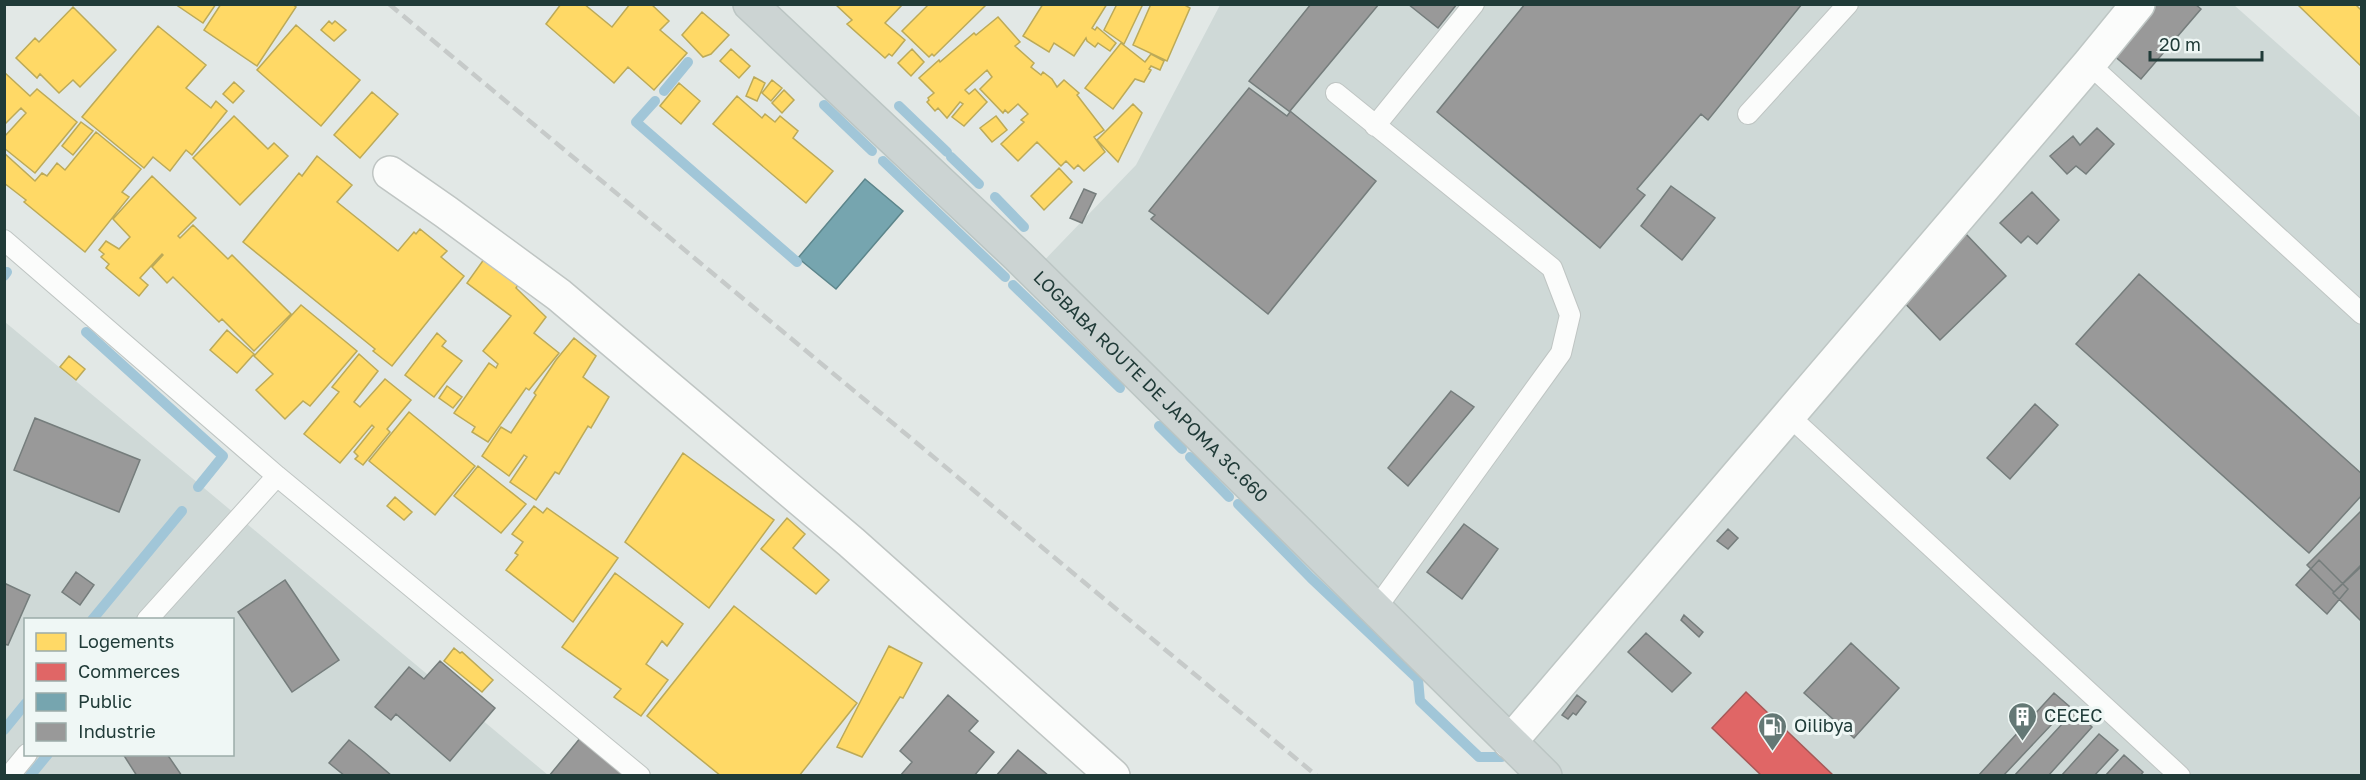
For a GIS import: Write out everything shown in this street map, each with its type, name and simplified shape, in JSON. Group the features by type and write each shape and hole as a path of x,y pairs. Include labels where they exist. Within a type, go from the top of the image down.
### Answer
{"main road":[{"name":"LOGBABA ROUTE DE JAPOMA 3C.660","path":"750,4 1018,256 1545,776"}],"street":[{"path":"1510,742 2138,4"},
{"path":"390,173 559,295 851,542 1113,776"}],"lane":[{"path":"1376,126 1474,4"},
{"path":"1748,114 1848,4"},
{"path":"2089,64 2361,314"},
{"path":"1336,93 1552,268 1570,315 1561,353 1376,610"},
{"path":"4,240 276,476 640,776"},
{"path":"1789,416 2180,776"},
{"path":"149,618 276,476"},
{"path":"9,776 25,756"}],"shaded area":[{"path":"1220,5 2234,5 2361,118 2361,775 1560,775 1035,270 1136,165"},
{"path":"5,322 548,775 5,775"}],"building: Logements":[{"path":"175,4 216,4 203,23"},
{"path":"221,4 292,4 296,7 257,66 204,30"},
{"path":"561,4 584,4 612,27 630,4 651,4 669,21 660,30 687,53 654,90 628,67 614,83 546,24"},
{"path":"835,4 903,4 885,23 905,40 892,56 889,54 885,58 847,24 852,20"},
{"path":"930,4 987,4 934,56 932,54 929,57 902,31"},
{"path":"1043,4 1107,4 1092,28 1095,30 1097,27 1116,43 1110,51 1098,43 1095,47 1086,38 1074,56 1054,43 1049,52 1023,36"},
{"path":"1117,4 1143,4 1124,44 1104,30"},
{"path":"1151,4 1183,4 1190,8 1167,61 1133,45"},
{"path":"2297,4 2355,4 2362,11 2362,67"},
{"path":"73,7 116,50 80,87 73,80 59,93 40,74 37,78 16,58 35,38 39,42"},
{"path":"702,12 729,35 711,54 703,57 682,35"},
{"path":"998,17 1020,42 1015,46 1034,63 1031,67 1041,75 1043,72 1052,79 1057,87 1064,80 1079,93 1077,95 1104,130 1094,137 1105,152 1084,171 1078,165 1074,169 1066,161 1061,166 1037,142 1018,161 1001,144 1024,122 1021,120 1028,114 1018,104 1008,113 1005,110 1003,113 980,89 992,77 987,70 965,90 969,94 975,89 987,102 964,126 952,117 963,104 960,102 947,118 938,108 935,111 927,102 934,93 919,78 939,60 940,62 974,33 976,35"},
{"path":"329,21 332,24 335,21 346,30 334,41 321,30"},
{"path":"296,25 360,80 321,126 257,70"},
{"path":"158,26 206,65 186,88 211,108 216,101 227,111 192,155 186,150 170,171 153,157 144,168 82,117"},
{"path":"1121,43 1145,62 1151,54 1164,61 1160,70 1151,66 1144,82 1135,79 1113,109 1085,88"},
{"path":"731,49 750,66 739,78 720,61"},
{"path":"912,49 924,62 911,76 898,63"},
{"path":"4,72 30,96 37,89 77,122 35,173 4,148 4,137 26,113 21,108 4,125"},
{"path":"754,77 765,83 757,101 746,96"},
{"path":"772,80 782,88 771,101 762,93"},
{"path":"234,82 244,91 233,103 223,94"},
{"path":"679,83 700,101 681,124 660,106"},
{"path":"784,90 794,100 782,113 772,103"},
{"path":"372,92 398,114 360,158 334,135"},
{"path":"737,96 762,118 765,114 775,122 780,116 798,131 793,138 833,171 806,203 713,124"},
{"path":"1133,104 1142,113 1118,162 1097,140"},
{"path":"234,116 268,149 274,143 288,156 240,205 193,158"},
{"path":"996,116 1007,130 992,142 980,128"},
{"path":"81,122 93,131 73,155 62,146"},
{"path":"96,132 141,169 122,192 129,197 85,252 4,183 4,153 35,181 42,173 47,176 57,163 65,170"},
{"path":"317,156 352,185 337,202 398,251 414,232 416,234 420,229 447,251 441,257 464,276 392,366 373,351 375,349 243,242 299,173 302,176"},
{"path":"1059,168 1072,182 1044,210 1031,196"},
{"path":"152,176 196,218 178,236 180,238 193,225 228,259 232,255 291,314 254,351 222,319 219,322 173,277 167,283 152,267 162,254 140,278 148,285 139,296 106,268 109,264 101,257 104,254 99,250 106,241 119,249 130,237 113,219"},
{"path":"487,255 521,281 516,288 546,317 534,333 559,353 529,390 526,388 488,442 472,432 475,427 454,413 489,363 496,368 498,364 483,351 511,316 467,283"},
{"path":"301,305 357,351 310,406 303,401 285,419 256,390 273,374 254,356"},
{"path":"227,330 254,354 237,373 210,350"},
{"path":"437,333 446,341 442,346 462,361 434,397 405,375"},
{"path":"574,338 596,356 583,377 609,397 591,428 588,426 559,474 555,472 536,500 510,482 527,457 524,455 509,476 482,456 501,427 511,433 536,395 534,393"},
{"path":"359,354 378,371 354,402 360,407 385,379 411,400 387,429 390,432 363,465 355,459 358,456 354,452 374,427 372,425 340,463 304,434 339,392 332,387"},
{"path":"69,356 85,369 76,380 60,367"},
{"path":"447,386 462,397 453,408 439,398"},
{"path":"409,412 475,466 435,515 369,461"},
{"path":"683,453 774,520 709,608 625,542"},
{"path":"478,466 526,504 501,533 454,496"},
{"path":"395,497 412,512 404,520 387,506"},
{"path":"534,506 543,513 547,508 618,558 573,622 506,570 518,555 515,553 523,542 512,534"},
{"path":"787,518 805,534 793,548 829,580 816,594 761,549"},
{"path":"615,573 683,624 667,646 662,641 646,664 668,680 641,716 614,697 621,689 562,647"},
{"path":"734,606 857,703 799,776 721,776 647,716"},
{"path":"889,646 922,663 903,698 900,697 862,757 837,747"},
{"path":"454,648 462,652 493,680 482,692 444,661"}],"building: Commerces":[{"name":"Oilibya","path":"1746,692 1834,776 1762,776 1712,728"}],"building: Public":[{"path":"865,179 903,211 836,289 798,258"}],"building: Industrie":[{"path":"1311,4 1379,4 1290,111 1376,181 1268,314 1151,219 1155,215 1149,211 1249,88 1287,116 1290,112 1249,81"},
{"path":"1408,4 1457,4 1438,28"},
{"path":"1525,4 1802,4 1708,120 1701,114 1637,189 1645,195 1600,248 1437,112"},
{"path":"2140,4 2195,4 2201,9 2141,79 2105,48"},
{"path":"2097,128 2114,144 2086,174 2076,166 2067,174 2050,156 2073,136 2080,145"},
{"path":"1671,186 1715,218 1682,260 1641,226"},
{"path":"1084,189 1096,194 1082,223 1070,218"},
{"path":"2032,192 2059,220 2037,244 2028,236 2021,243 2000,223"},
{"path":"1965,233 2006,276 1940,340 1898,296"},
{"path":"2139,274 2362,474 2362,495 2309,553 2076,344"},
{"path":"1451,391 1474,407 1408,486 1388,468"},
{"path":"2035,404 2058,425 2010,479 1987,458"},
{"path":"35,418 140,460 119,512 14,470"},
{"path":"2362,510 2362,564 2334,592 2307,565"},
{"path":"1464,524 1498,549 1462,599 1427,572"},
{"path":"1728,529 1738,538 1728,549 1717,541"},
{"path":"2319,560 2348,589 2327,614 2296,585"},
{"path":"2362,566 2362,622 2333,593"},
{"path":"76,572 94,585 80,605 62,592"},
{"path":"285,580 339,660 292,692 238,612"},
{"path":"4,583 30,595 8,645 4,644"},
{"path":"1684,615 1703,632 1699,637 1681,620"},
{"path":"1646,633 1691,673 1672,692 1628,652"},
{"path":"1851,643 1899,688 1854,738 1804,693"},
{"path":"440,661 495,708 450,761 396,714 391,720 375,707 409,667 424,679"},
{"name":"CECEC","path":"2054,693 2069,706 2003,776 1978,776"},
{"path":"948,695 978,721 969,731 994,752 974,776 900,776 912,762 900,751"},
{"path":"1577,695 1586,702 1576,715 1573,713 1568,719 1562,715"},
{"name":"CECEC","path":"2075,710 2092,727 2048,776 2014,776"},
{"name":"CECEC","path":"2099,734 2118,750 2094,776 2061,776"},
{"path":"581,737 627,776 549,776"},
{"path":"349,740 392,776 345,776 329,763"},
{"path":"1018,750 1049,776 996,776"},
{"name":"CECEC","path":"2124,755 2143,772 2140,776 2105,776"},
{"path":"124,756 168,756 182,776 137,776"}],"waterway":[{"path":"664,91 688,62"},
{"path":"655,101 636,122 797,262"},
{"path":"824,105 872,151"},
{"path":"899,106 947,152"},
{"path":"951,157 979,184"},
{"path":"883,161 1005,277"},
{"path":"995,197 1024,227"},
{"path":"4,276 7,272"},
{"path":"1013,285 1120,388"},
{"path":"86,332 223,456 198,487"},
{"path":"1159,426 1182,449"},
{"path":"1190,457 1229,497"},
{"path":"1238,504 1311,578 1418,679 1420,701 1479,757 1502,757"},
{"path":"94,618 182,511"},
{"path":"4,730 24,705"},
{"path":"30,776 46,756"}],"railway":[{"path":"389,4 1317,776"}],"place":[{"name":"CECEC","path":"2023,742"},
{"name":"Oilibya","path":"1773,752"}]}
